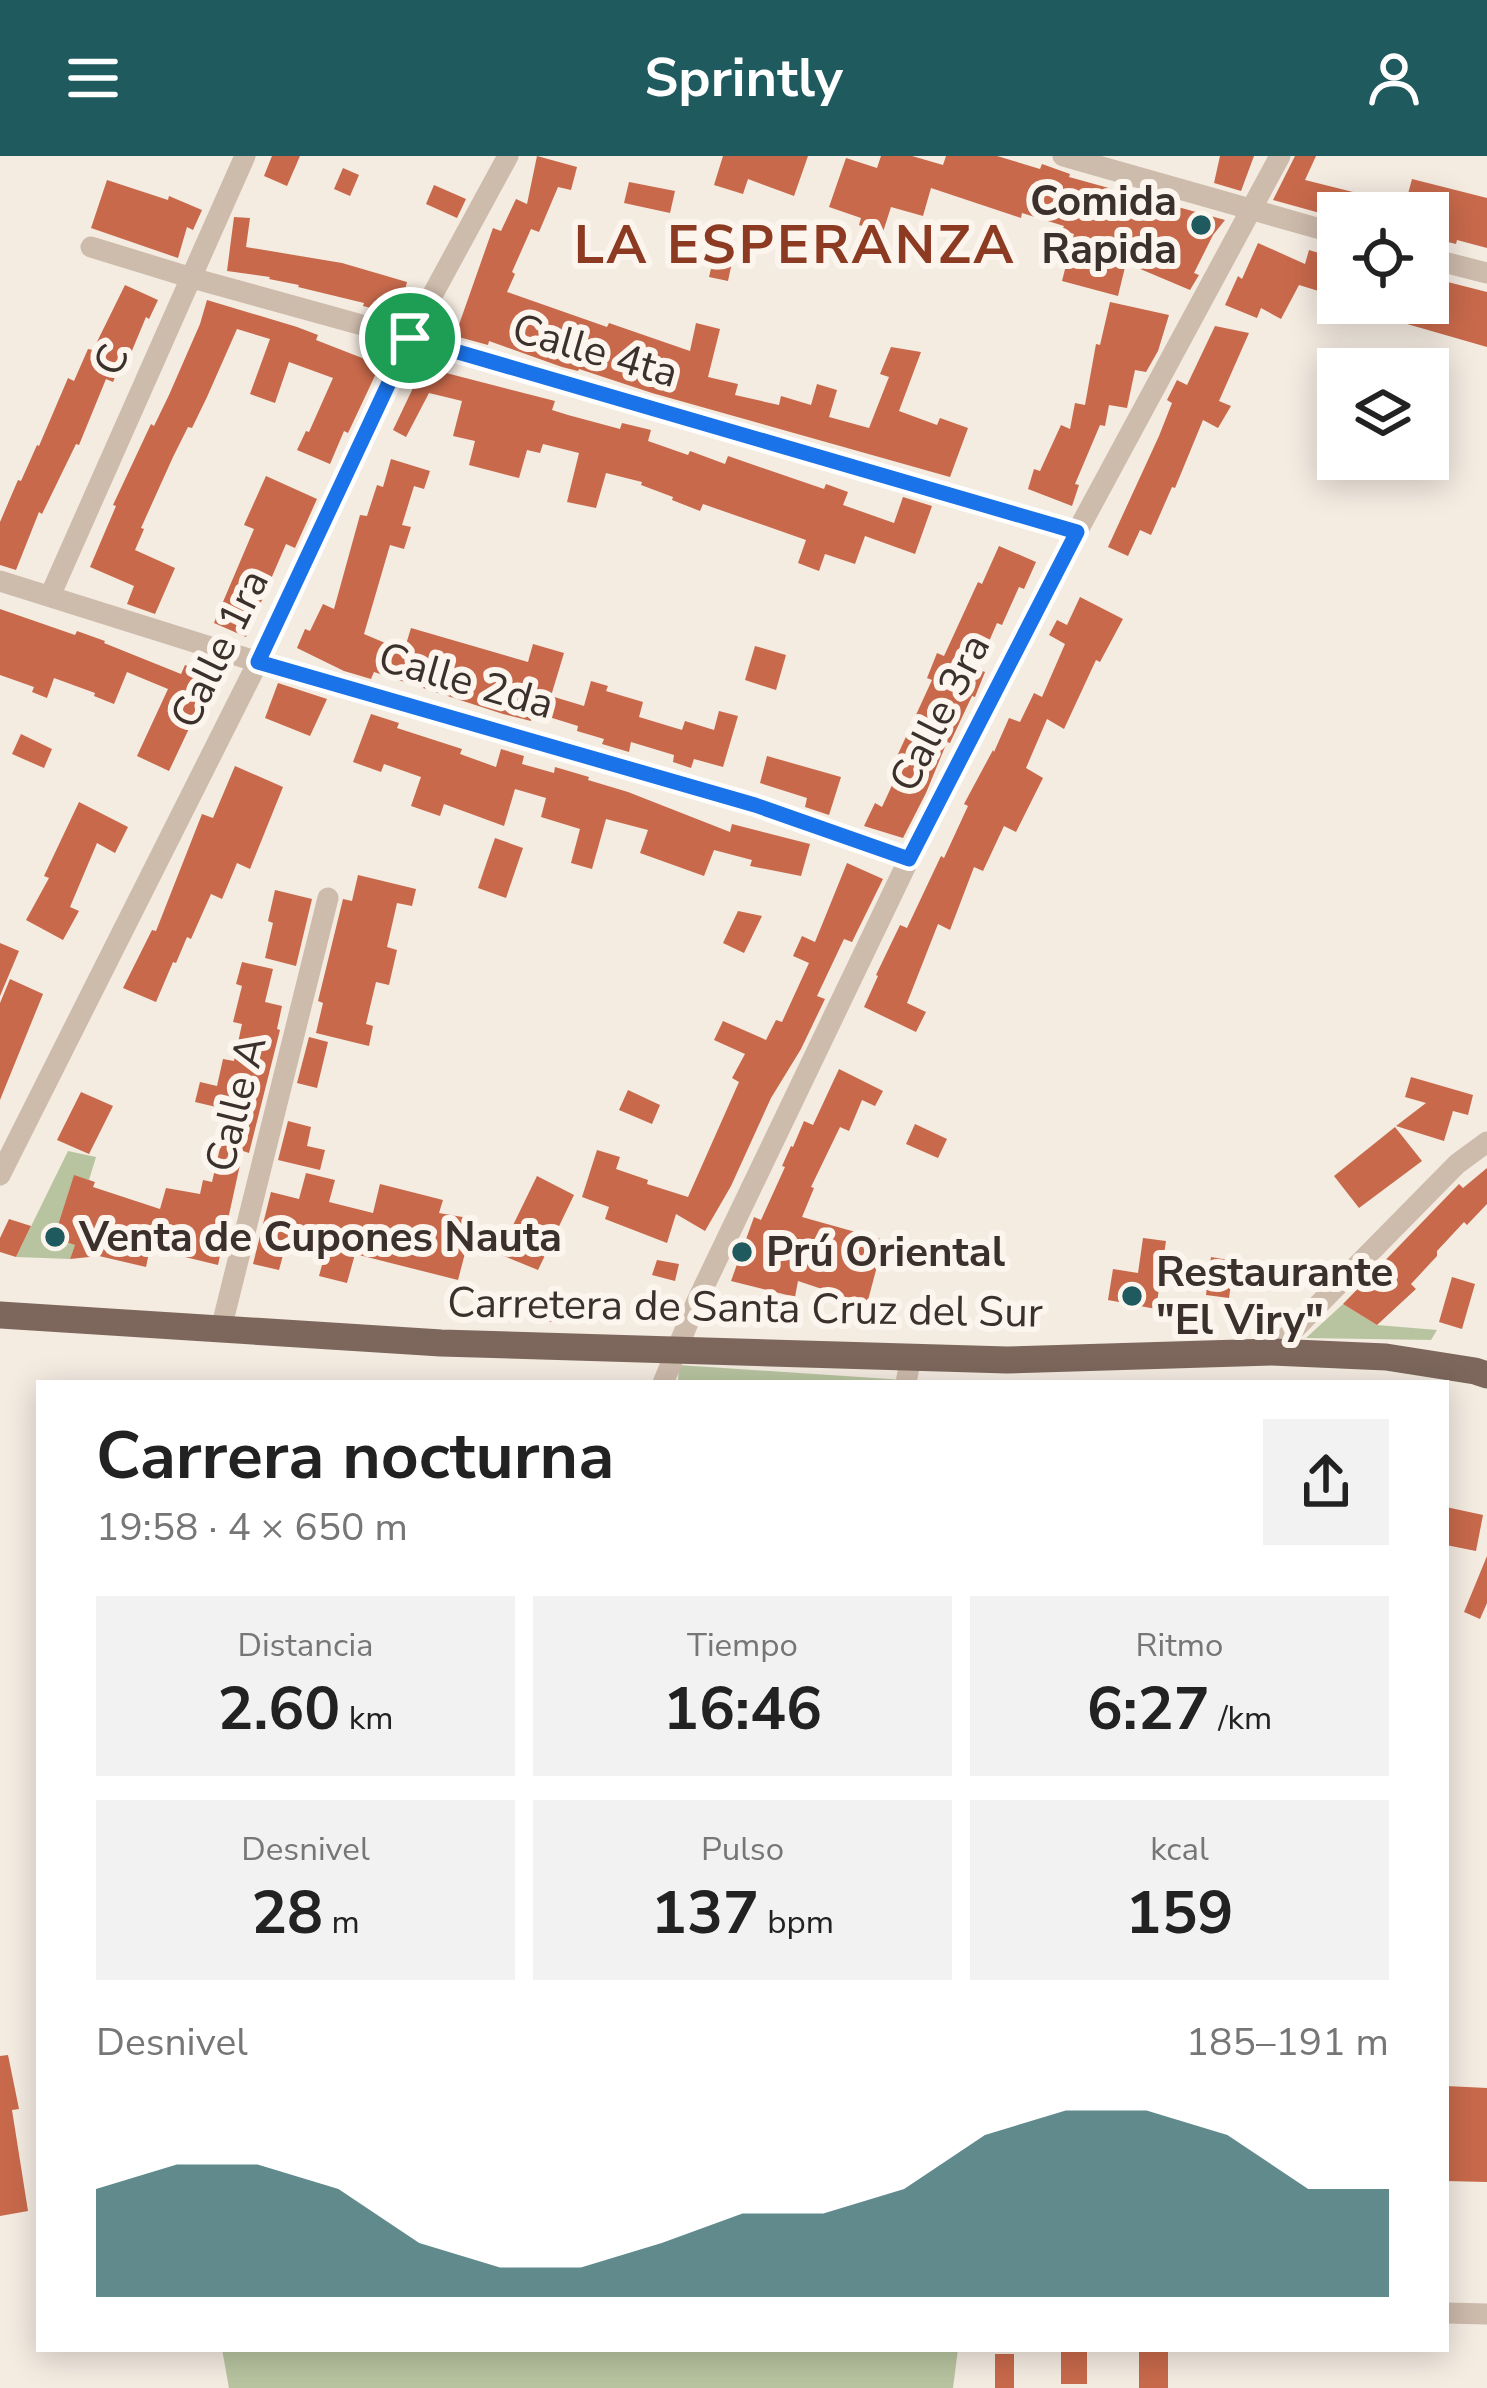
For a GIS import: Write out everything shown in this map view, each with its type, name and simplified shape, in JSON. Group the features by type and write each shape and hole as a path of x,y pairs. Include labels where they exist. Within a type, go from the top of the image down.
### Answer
{"main road":[{"name":"Carretera de Santa Cruz del Sur","path":"0,1315 441,1343 674,1351 909,1370 1005,1372 1272,1352 1385,1358 1487,1375"}],"street":[{"name":"C","path":"50,596 245,156"},
{"name":"Calle 1ra","path":"0,1175 258,662 410,338 508,156"},
{"path":"1063,156 1317,229"},
{"name":"Calle 3ra","path":"664,1380 909,859 1077,532 1280,156"},
{"name":"Calle 4ta","path":"91,247 1077,532"},
{"path":"1449,263 1487,273"},
{"name":"Calle 2da","path":"0,580 258,662 755,805 909,859"},
{"name":"Calle A","path":"220,1329 328,898"},
{"path":"1272,1352 1456,1164 1487,1142"},
{"path":"1449,2313 1487,2314"}],"green space":[{"path":"68,1151 96,1157 89,1180 74,1176 55,1237 75,1245 70,1259 16,1257"},
{"path":"1343,1304 1377,1325 1437,1330 1431,1340 1306,1338"},
{"path":"679,1365 905,1380 678,1380"},
{"path":"223,2352 958,2352 953,2388 229,2388"}],"building":[{"path":"272,156 300,156 287,186 264,176"},
{"path":"537,156 577,167 571,190 558,187 539,232 531,229 507,292 690,351 696,323 720,329 708,377 738,384 735,395 779,405 781,396 811,405 817,384 837,390 829,417 869,428 889,377 880,374 891,347 921,352 899,411 937,425 940,418 968,428 950,477 562,367 489,341 488,345 455,336 493,228 501,231 516,199 527,204"},
{"path":"723,156 808,156 794,196 748,179 743,194 714,185"},
{"path":"881,156 912,156 943,165 946,156 997,156 1040,169 1042,164 1069,177 1225,220 1194,273 1199,275 1190,290 1126,263 1118,296 1062,281 1074,234 1062,230 1064,226 1022,213 1021,218 931,188 923,216 891,207 883,232 859,225 861,218 829,207 846,158 877,168"},
{"path":"1220,156 1254,156 1241,191 1214,183"},
{"path":"1295,156 1316,156 1305,180 1353,192 1317,192 1317,212 1273,200"},
{"path":"343,168 359,175 350,196 334,189"},
{"path":"1412,179 1487,198 1487,248 1457,240 1449,242 1449,192 1408,192"},
{"path":"107,180 202,210 193,230 187,227 178,258 91,228"},
{"path":"629,182 675,191 670,213 624,203"},
{"path":"434,185 466,199 457,218 426,204"},
{"path":"234,217 250,218 246,247 342,263 407,282 399,315 270,277 227,271"},
{"path":"1258,243 1305,264 1309,250 1317,252 1317,291 1299,285 1281,319 1261,308 1257,318 1225,305 1238,276 1242,279"},
{"path":"717,244 735,248 728,281 709,277"},
{"path":"1449,282 1487,292 1487,347 1407,324 1449,324"},
{"path":"125,285 158,300 113,382 106,379 79,445 42,514 39,512 16,570 0,565 0,522 18,480 39,446 68,378 74,381 88,349 93,350"},
{"path":"207,300 297,327 318,335 316,340 380,365 330,464 297,450 333,378 289,362 275,403 250,394 270,339 237,329 141,528 135,550 175,568 155,614 127,604 134,586 90,567 113,505 169,395"},
{"path":"1110,302 1169,315 1146,372 1135,370 1127,408 1109,405 1105,426 1100,425 1075,484 1079,485 1072,506 1028,489 1034,469 1040,471 1061,425 1070,429 1075,403 1085,405 1096,344 1100,345"},
{"path":"1215,326 1249,333 1219,401 1231,406 1218,428 1203,420 1151,535 1140,530 1128,556 1108,547 1159,436 1172,403 1167,400 1177,380 1187,385"},
{"path":"423,367 555,401 552,410 568,415 620,429 622,423 651,430 648,441 688,455 690,451 725,464 728,456 824,489 826,484 848,492 843,505 894,523 903,497 932,506 915,554 865,536 855,564 825,554 819,571 798,563 806,540 703,504 700,511 642,482 606,473 596,508 567,502 579,453 543,444 540,453 527,450 519,478 469,465 475,441 453,436 462,401 429,393 406,437 393,430"},
{"path":"391,459 430,471 424,489 414,486 402,525 411,527 404,549 390,545 364,634 404,651 411,628 528,662 533,644 564,653 551,696 584,706 591,681 608,686 606,691 643,702 639,717 682,730 685,721 714,730 719,711 738,716 723,767 694,759 691,768 673,762 674,755 631,742 629,752 602,744 604,739 577,731 578,726 533,712 531,721 503,714 374,672 371,679 297,648 323,604 334,609 360,515 367,516"},
{"path":"266,476 317,499 295,548 286,544 246,637 214,623 254,529 244,525"},
{"path":"999,546 1036,562 1002,625 997,623 977,669 985,672 975,697 947,742 903,838 864,826 875,803 882,807 900,768 893,765 932,680 927,678 937,653 944,656"},
{"path":"1080,597 1123,619 1100,662 1096,660 1064,729 1047,719 1026,768 1043,778 1016,832 1004,826 983,871 974,867 950,930 938,924 907,1003 926,1012 916,1032 864,1007 876,975 900,925 907,928 941,856 944,858 968,806 964,804 1009,718 1020,722 1034,693 1042,697 1065,644 1049,635 1057,620 1067,625"},
{"path":"0,609 105,641 181,674 185,665 219,681 207,706 201,703 169,771 137,756 168,689 127,672 114,704 54,678 47,698 32,692 34,687 0,675"},
{"path":"755,646 786,655 776,690 745,680"},
{"path":"278,683 327,699 310,736 265,718"},
{"path":"371,714 496,767 501,749 524,756 522,764 589,777 730,832 732,824 810,844 801,876 750,866 752,860 714,850 704,876 640,853 648,830 606,819 592,869 571,863 580,829 541,817 546,798 515,789 504,826 444,804 440,816 411,806 421,777 384,764 381,772 353,762"},
{"path":"21,734 52,749 44,768 12,754"},
{"path":"767,756 841,777 829,815 805,807 807,798 760,783"},
{"path":"235,766 283,787 250,869 237,863 222,899 211,894 156,1002 123,988 152,930 156,931 202,814 213,818"},
{"path":"79,802 128,827 115,853 97,843 70,907 79,911 63,940 26,920 49,878 44,876"},
{"path":"495,838 523,848 506,898 478,888"},
{"path":"847,863 883,879 852,942 844,939 817,996 825,999 705,1231 676,1214 667,1243 605,1219 609,1207 582,1197 597,1150 620,1157 616,1169 688,1197 739,1082 732,1078 745,1054 714,1040 723,1021 766,1040 776,1020 782,1022 809,963 793,956 802,936 815,942"},
{"path":"358,875 416,889 412,906 397,903 387,947 397,950 389,985 376,982 366,1024 373,1026 369,1046 316,1033 323,1003 318,1001 343,899 352,901"},
{"path":"275,890 312,899 296,966 265,958"},
{"path":"738,911 762,916 744,953 723,943"},
{"path":"0,943 19,951 0,996"},
{"path":"242,962 273,969 265,1002 282,1006 280,1030 249,1153 243,1151 218,1265 185,1257 187,1248 152,1239 146,1267 99,1256 70,1259 75,1245 54,1238 74,1175 95,1182 93,1187 160,1209 166,1188 200,1194 203,1180 212,1182 229,1110 195,1102 200,1082 217,1086 223,1059 234,1061 242,1024 233,1022"},
{"path":"10,979 43,994 0,1100 0,1003"},
{"path":"309,1037 328,1042 317,1088 297,1083"},
{"path":"839,1069 883,1091 875,1106 862,1100 849,1131 840,1127 802,1217 884,1240 867,1304 798,1281 795,1297 731,1281 754,1217 761,1220 791,1146 804,1121 813,1125"},
{"path":"1411,1077 1473,1095 1468,1115 1453,1111 1444,1141 1396,1126 1426,1103 1405,1097"},
{"path":"628,1090 660,1105 652,1124 619,1110"},
{"path":"81,1092 113,1106 89,1154 57,1140"},
{"path":"288,1121 311,1127 307,1146 325,1150 320,1170 278,1160"},
{"path":"915,1124 947,1139 938,1158 906,1144"},
{"path":"1395,1127 1422,1161 1359,1208 1334,1176"},
{"path":"1487,1168 1487,1204 1437,1251 1411,1284 1416,1289 1377,1325 1343,1304 1459,1184 1463,1188"},
{"path":"306,1173 335,1180 329,1202 373,1213 380,1184 443,1200 439,1213 474,1219 458,1280 355,1254 347,1283 319,1276 325,1254 286,1244 279,1270 253,1264 271,1192 299,1199"},
{"path":"537,1176 574,1195 538,1270 499,1254"},
{"path":"9,1219 31,1226 16,1257 0,1252 0,1238"},
{"path":"1143,1238 1166,1241 1156,1309 1108,1300 1113,1269 1138,1273"},
{"path":"1211,1257 1234,1261 1229,1298 1206,1295"},
{"path":"657,1260 679,1264 675,1281 652,1275"},
{"path":"1452,1277 1475,1284 1462,1329 1439,1322"},
{"path":"536,1299 565,1301 564,1322 535,1321"},
{"path":"1449,1508 1483,1515 1476,1551 1449,1546"},
{"path":"1487,1556 1487,1603 1480,1619 1464,1612"},
{"path":"8,2055 19,2109 12,2110 28,2211 0,2216 0,2056"},
{"path":"1449,2086 1487,2088 1487,2182 1449,2181"},
{"path":"1061,2352 1087,2352 1087,2384 1061,2384"},
{"path":"1139,2352 1168,2352 1168,2388 1139,2388"},
{"path":"995,2354 1014,2354 1014,2388 995,2388"}],"place":[{"name":"Comida Rapida","path":"1201,225"},
{"name":"Venta de Cupones Nauta","path":"55,1237"},
{"name":"Prú Oriental","path":"742,1252"},
{"name":"Restaurante \"El Viry\"","path":"1132,1296"}],"district":[{"name":"LA ESPERANZA","path":"795,245"}],"route":[{"path":"410,338 1077,532 909,859 755,805 258,662 410,338"}]}
